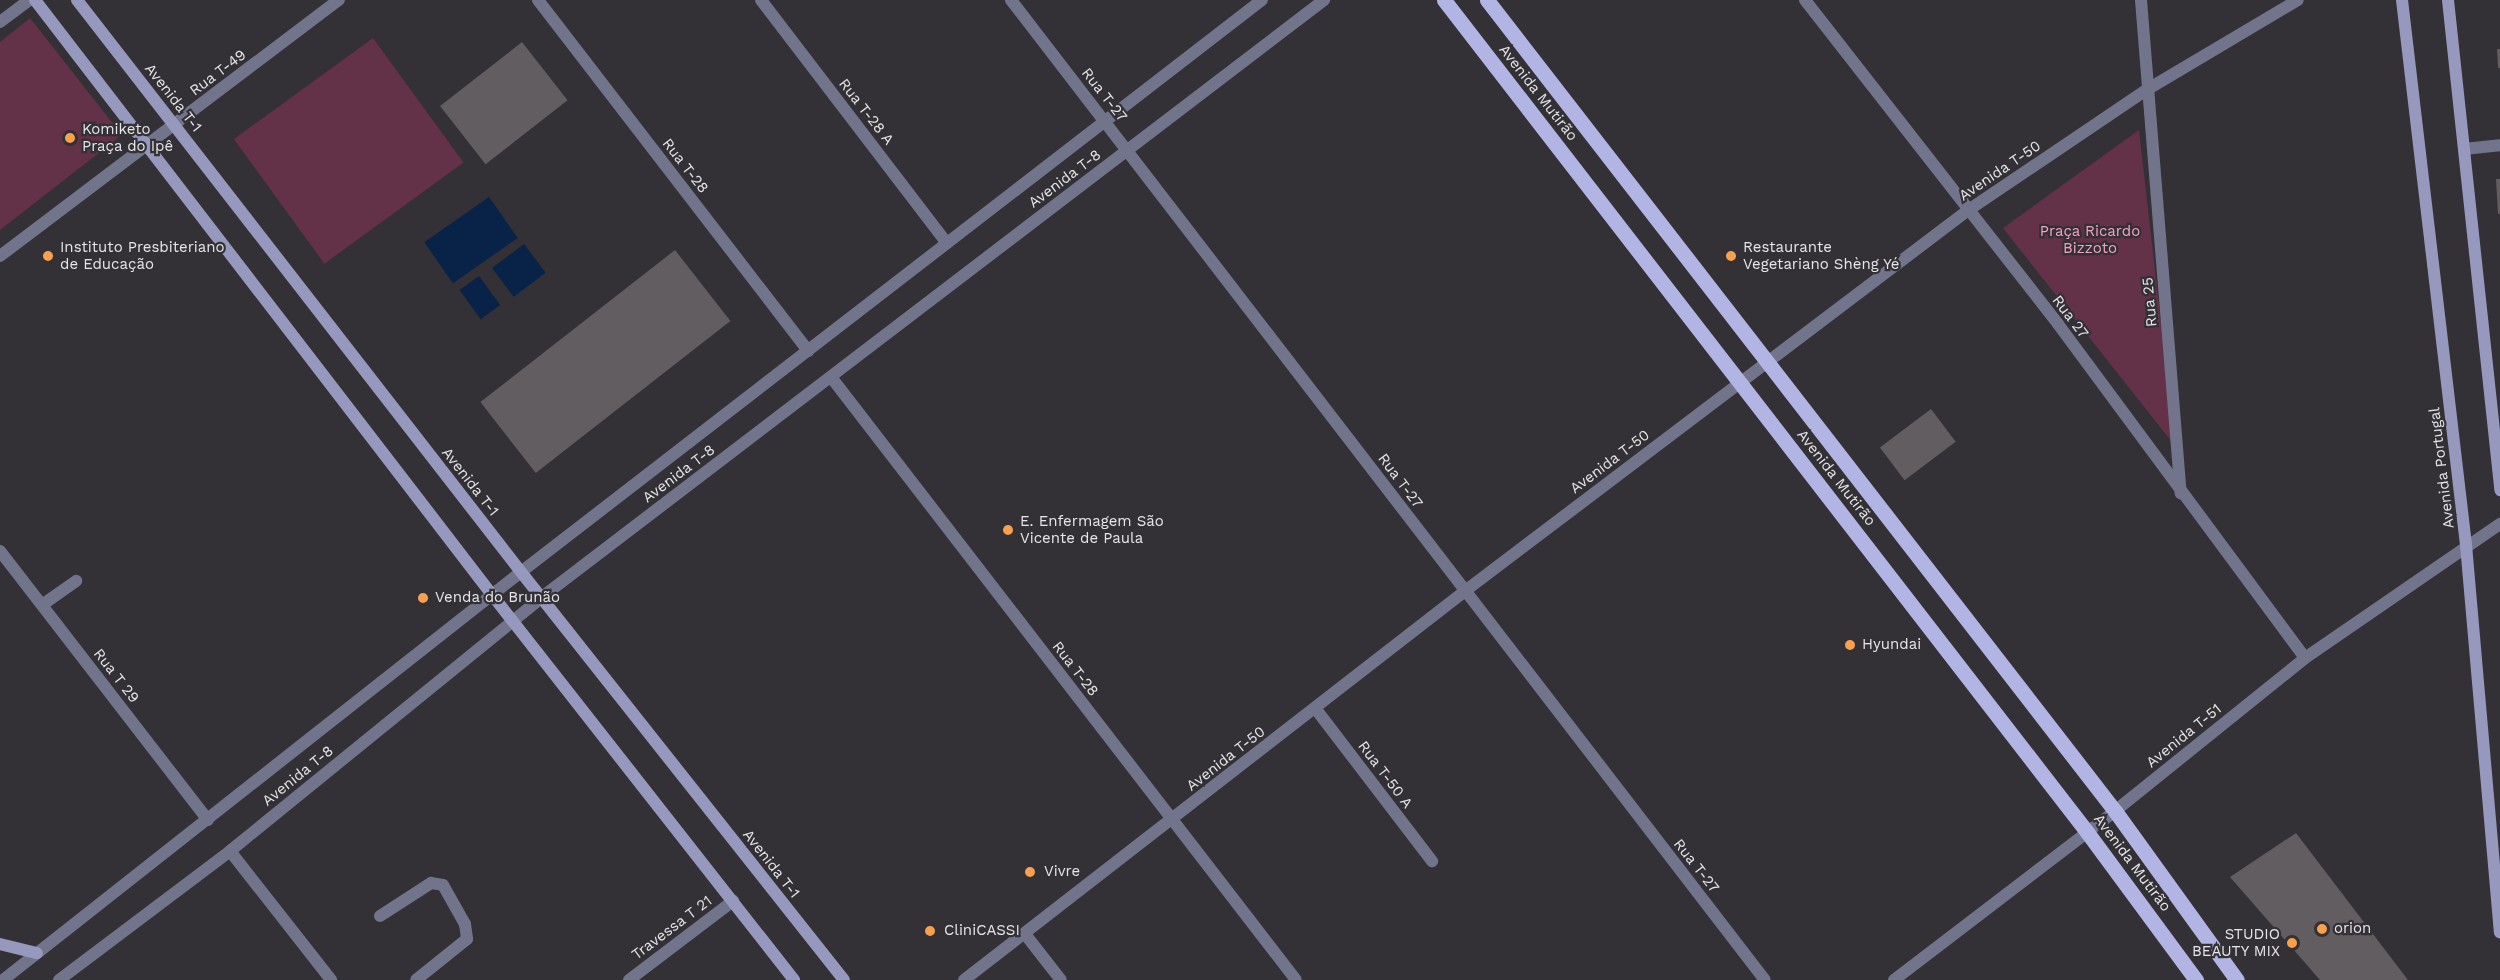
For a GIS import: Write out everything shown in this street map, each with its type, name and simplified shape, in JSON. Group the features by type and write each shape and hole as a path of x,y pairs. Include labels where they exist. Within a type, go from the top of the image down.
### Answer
{"main road":[{"path":"35,0 493,596 795,980"},
{"name":"Avenida T-1","path":"77,0 521,572 844,980"},
{"name":"Avenida Mutirão","path":"1444,0 2087,832 2196,980"},
{"name":"Avenida Mutirão","path":"1487,0 2115,811 2237,980"},
{"name":"Avenida Portugal","path":"2402,0 2466,545 2500,933"},
{"path":"2448,0 2494,386 2500,490"},
{"path":"0,945 37,953"}],"street":[{"path":"0,22 29,0"},
{"name":"Rua T-49","path":"0,256 339,0"},
{"name":"Rua T-28","path":"538,0 808,351"},
{"name":"Rua T-28 A","path":"760,0 947,243"},
{"name":"Rua T-27","path":"1011,0 1765,980"},
{"name":"Avenida T-8","path":"3,980 521,572 1262,0"},
{"name":"Avenida T-8","path":"59,980 230,850 542,597 1324,0"},
{"name":"Rua 27","path":"1805,0 1967,211 2058,324 2181,494 2305,658"},
{"name":"Rua 25","path":"2141,0 2181,494"},
{"name":"Avenida T-50","path":"964,980 1465,591 1967,211 2148,88 2298,0"},
{"path":"2464,148 2500,145"},
{"name":"Rua T-28","path":"831,377 1296,980"},
{"name":"Avenida T-51","path":"1894,980 2115,811 2305,658 2466,545 2500,524"},
{"name":"Rua T 29","path":"0,551 208,820"},
{"path":"42,605 76,580"},
{"name":"Rua T-50 A","path":"1315,708 1432,861"},
{"path":"230,850 331,980"},
{"path":"380,916 431,884 443,885 465,924 467,939 416,980"},
{"name":"Travessa T 21","path":"629,980 733,901"},
{"path":"1025,933 1061,980"}],"green space":[{"path":"30,18 122,135 0,230 0,42"},
{"path":"373,38 464,163 324,264 234,139"},
{"name":"Praça Ricardo Bizzoto","path":"2139,130 2175,446 2003,228"}],"water":[{"path":"489,197 518,238 453,283 424,242"},
{"path":"524,244 546,273 514,297 492,268"},
{"path":"479,276 500,305 481,319 460,290"}],"building":[{"path":"522,42 568,100 486,164 440,106"},
{"path":"2497,49 2500,49 2500,68 2498,68"},
{"path":"2496,179 2500,179 2500,214 2498,214"},
{"path":"675,250 730,321 536,473 480,402"},
{"path":"1931,409 1956,442 1905,480 1880,448"},
{"name":"orion","path":"2296,833 2408,980 2320,980 2230,877"}],"place":[{"name":"Komiketo Praça do Ipê","path":"70,138"},
{"name":"Instituto Presbiteriano de Educação","path":"48,256"},
{"name":"Restaurante Vegetariano Shèng Yé","path":"1731,256"},
{"name":"E. Enfermagem São Vicente de Paula","path":"1008,530"},
{"name":"Venda do Brunão","path":"423,598"},
{"name":"Hyundai","path":"1850,645"},
{"name":"Vivre","path":"1030,872"},
{"name":"orion","path":"2322,929"},
{"name":"CliniCASSI","path":"930,931"},
{"name":"STUDIO BEAUTY MIX","path":"2292,943"}]}
